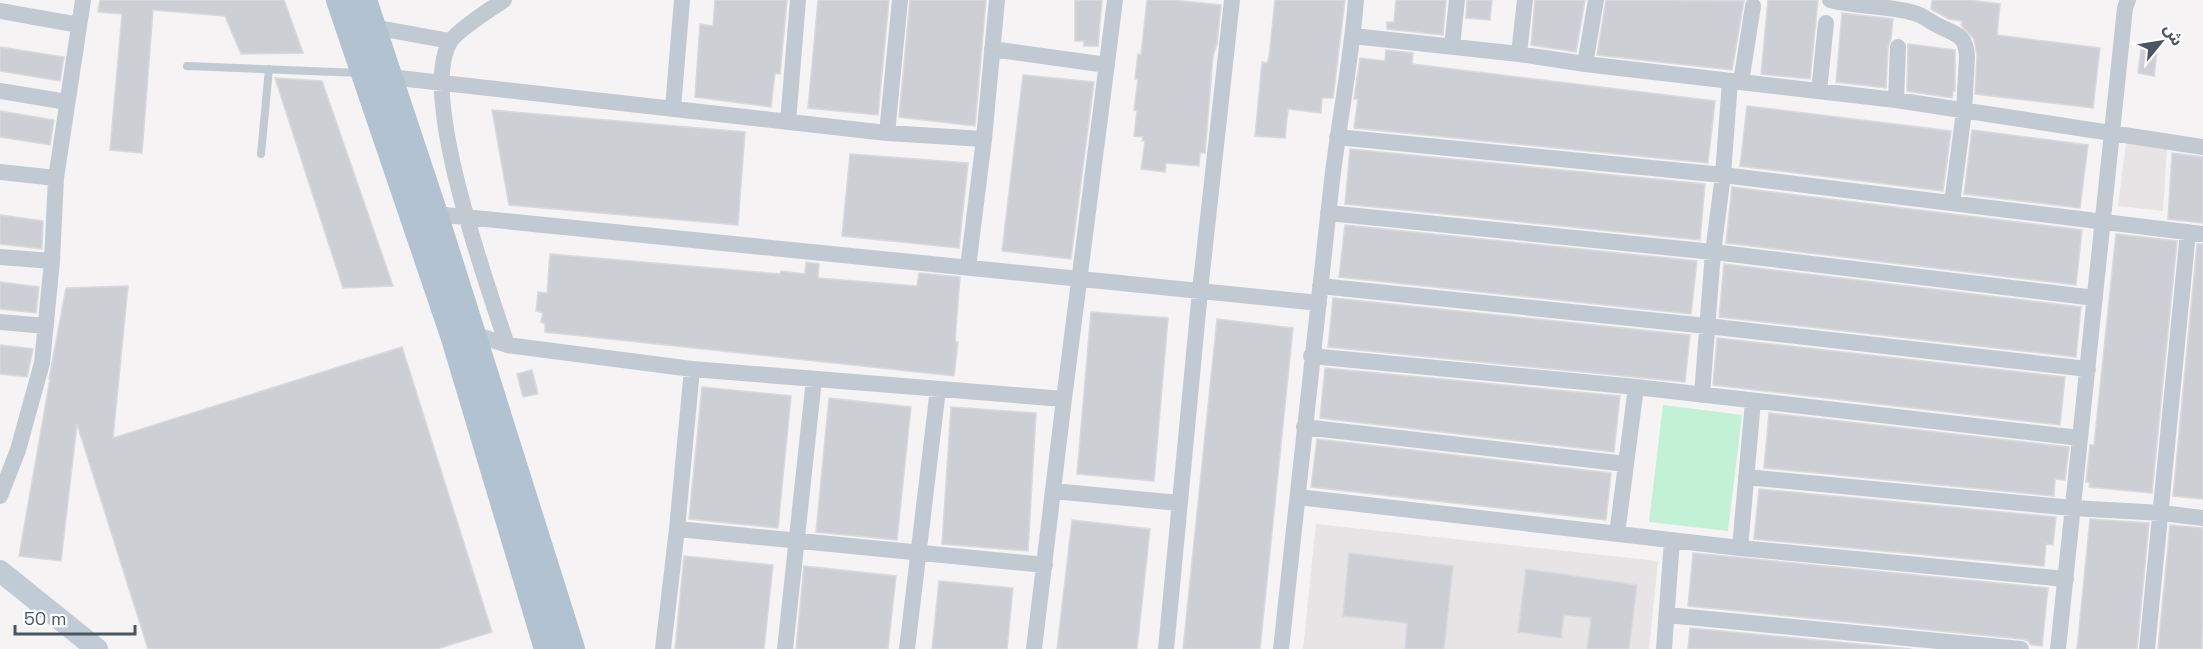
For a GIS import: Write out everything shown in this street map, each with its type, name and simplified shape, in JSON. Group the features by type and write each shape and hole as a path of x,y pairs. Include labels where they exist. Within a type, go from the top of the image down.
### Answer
{"main road":[{"path":"339,0 364,73 464,334 572,649"},
{"path":"364,0 435,214 464,334 547,649"},
{"path":"0,571 97,649"}],"street":[{"path":"0,496 18,450 42,363 52,261 56,178 83,0"},
{"path":"504,0 450,41 444,60 442,83 448,143 466,217 507,345"},
{"path":"673,108 682,0"},
{"path":"788,122 798,0"},
{"path":"887,133 900,0"},
{"path":"968,267 984,139 997,0"},
{"path":"1034,649 1115,0"},
{"path":"1166,649 1200,291 1232,0"},
{"path":"1281,649 1311,356 1356,0"},
{"path":"1452,46 1457,0"},
{"path":"1519,54 1525,0"},
{"path":"1585,64 1596,0"},
{"path":"1830,0 1915,13 1940,27 1953,31 1962,38 1967,49 1964,111 1952,203"},
{"path":"2058,649 2125,3"},
{"path":"1702,395 1713,252 1735,82 1753,6"},
{"path":"0,11 79,25"},
{"path":"1819,91 1826,23"},
{"path":"373,27 450,41"},
{"path":"1353,36 1896,100 2203,147"},
{"path":"1896,100 1898,46"},
{"path":"992,49 1107,65"},
{"path":"390,76 887,133 984,139"},
{"path":"0,91 67,102"},
{"path":"1337,137 1723,175 2195,233 2147,649"},
{"path":"0,172 56,178"},
{"path":"1328,213 1713,252 2095,298"},
{"path":"435,214 1200,291 1319,294 1707,326 2088,369"},
{"path":"0,257 52,261"},
{"path":"0,322 46,326"},
{"path":"464,334 507,345 692,369 1064,399"},
{"path":"1311,356 1636,387 2080,438"},
{"path":"663,649 692,369"},
{"path":"785,649 814,379"},
{"path":"1617,534 1636,387"},
{"path":"908,649 938,390"},
{"path":"1740,548 1753,401"},
{"path":"1304,427 1626,464"},
{"path":"1746,477 2203,518"},
{"path":"1053,491 1179,503"},
{"path":"1298,497 1740,548 2066,579"},
{"path":"677,529 1045,565"},
{"path":"1664,649 1672,540"},
{"path":"1667,615 2021,649"}],"lane":[{"path":"187,66 364,73"},
{"path":"261,154 269,69"}],"shaded area":[{"path":"2126,143 2167,148 2163,211 2118,206"},
{"path":"1316,524 1658,561 1649,649 1303,649"}],"green space":[{"path":"1663,405 1742,415 1728,531 1649,522"}],"building":[{"path":"100,0 284,0 303,53 241,54 225,16 153,10 142,153 110,150 122,14 98,12"},
{"path":"715,0 787,0 780,74 775,73 771,107 695,97 700,24 713,26"},
{"path":"818,0 889,0 878,115 808,108"},
{"path":"910,0 986,0 975,126 899,117"},
{"path":"1075,0 1102,0 1098,46 1084,46 1084,41 1075,41"},
{"path":"1147,0 1221,5 1217,44 1213,56 1205,153 1200,153 1199,166 1166,163 1165,172 1141,169 1145,141 1142,141 1143,137 1134,136 1137,111 1134,110 1138,79 1135,79 1138,54 1141,55"},
{"path":"1275,0 1345,0 1333,98 1322,98 1321,113 1288,109 1285,138 1255,136 1262,62 1267,63 1269,57"},
{"path":"1396,0 1446,0 1443,35 1387,29 1387,22 1394,22"},
{"path":"1467,0 1492,0 1490,20 1466,18"},
{"path":"1535,0 1585,0 1576,52 1531,45"},
{"path":"1606,0 1744,1 1732,70 1597,55"},
{"path":"1768,0 1818,0 1810,79 1761,74"},
{"path":"1932,0 1969,0 2000,4 1997,35 2100,48 2093,108 1975,94 1977,56 1974,39 1961,25 1962,21 1949,19 1931,9"},
{"path":"1842,13 1893,19 1888,47 1886,88 1836,82"},
{"path":"2142,42 2158,44 2154,76 2138,73"},
{"path":"1908,44 1955,50 1955,91 1953,91 1952,98 1907,91"},
{"path":"0,47 64,57 60,81 0,71"},
{"path":"1386,50 1413,53 1412,64 1715,101 1708,163 1354,128 1358,99 1354,99 1360,58 1385,61"},
{"path":"1023,75 1094,82 1071,259 1002,251"},
{"path":"275,78 322,81 393,286 343,288"},
{"path":"1747,106 1951,131 1943,191 1740,166"},
{"path":"492,110 745,132 738,225 509,205"},
{"path":"0,111 54,120 50,145 0,137"},
{"path":"1972,130 2088,145 2080,208 1964,194"},
{"path":"1350,149 1705,184 1700,240 1345,204"},
{"path":"2172,153 2203,157 2203,223 2168,219"},
{"path":"850,154 968,163 959,248 842,236"},
{"path":"1732,187 2082,230 2076,285 1726,243"},
{"path":"0,215 43,221 42,249 0,244"},
{"path":"1345,225 1697,261 1691,314 1339,277"},
{"path":"2116,234 2177,241 2152,493 2089,487 2090,482 2086,482 2090,445 2094,445"},
{"path":"2197,244 2203,244 2203,499 2173,496"},
{"path":"550,254 780,274 781,271 805,274 806,262 819,264 818,278 917,286 919,273 960,277 955,341 958,342 954,376 545,332 545,324 541,322 543,313 536,311 538,292 547,293"},
{"path":"1724,264 2081,307 2076,357 1719,317"},
{"path":"0,282 39,287 36,313 0,309"},
{"path":"128,286 113,438 402,347 492,632 437,649 148,649 77,424 61,561 19,556 66,288"},
{"path":"1333,298 1690,335 1685,382 1328,347"},
{"path":"1091,312 1168,318 1154,481 1077,474"},
{"path":"1217,319 1293,328 1260,649 1183,649"},
{"path":"1717,338 2065,377 2060,425 1713,385"},
{"path":"0,345 33,349 27,377 0,374"},
{"path":"1325,368 1620,396 1614,452 1320,418"},
{"path":"532,370 538,394 523,397 517,374"},
{"path":"702,387 791,396 778,528 689,519"},
{"path":"829,398 911,407 897,540 816,532"},
{"path":"951,407 1036,413 1028,551 942,544"},
{"path":"1769,413 2069,447 2065,480 2055,479 2054,496 1764,468"},
{"path":"1317,439 1611,473 1606,520 1311,487"},
{"path":"1759,489 2056,517 2053,545 2046,544 2044,566 1754,539"},
{"path":"2090,519 2149,523 2137,649 2077,649"},
{"path":"1072,520 1150,529 1137,649 1057,649"},
{"path":"2170,525 2203,528 2202,649 2158,649"},
{"path":"1349,553 1453,566 1444,649 1405,649 1407,623 1343,616"},
{"path":"1693,553 2048,588 2042,646 2031,645 2022,639 1688,606"},
{"path":"684,556 773,565 764,649 675,649"},
{"path":"804,566 896,576 888,649 796,649"},
{"path":"1526,569 1637,585 1629,649 1587,649 1591,618 1564,615 1561,638 1518,632"},
{"path":"939,581 1013,588 1007,649 932,649"},
{"path":"1690,628 1911,649 1688,649"}]}
